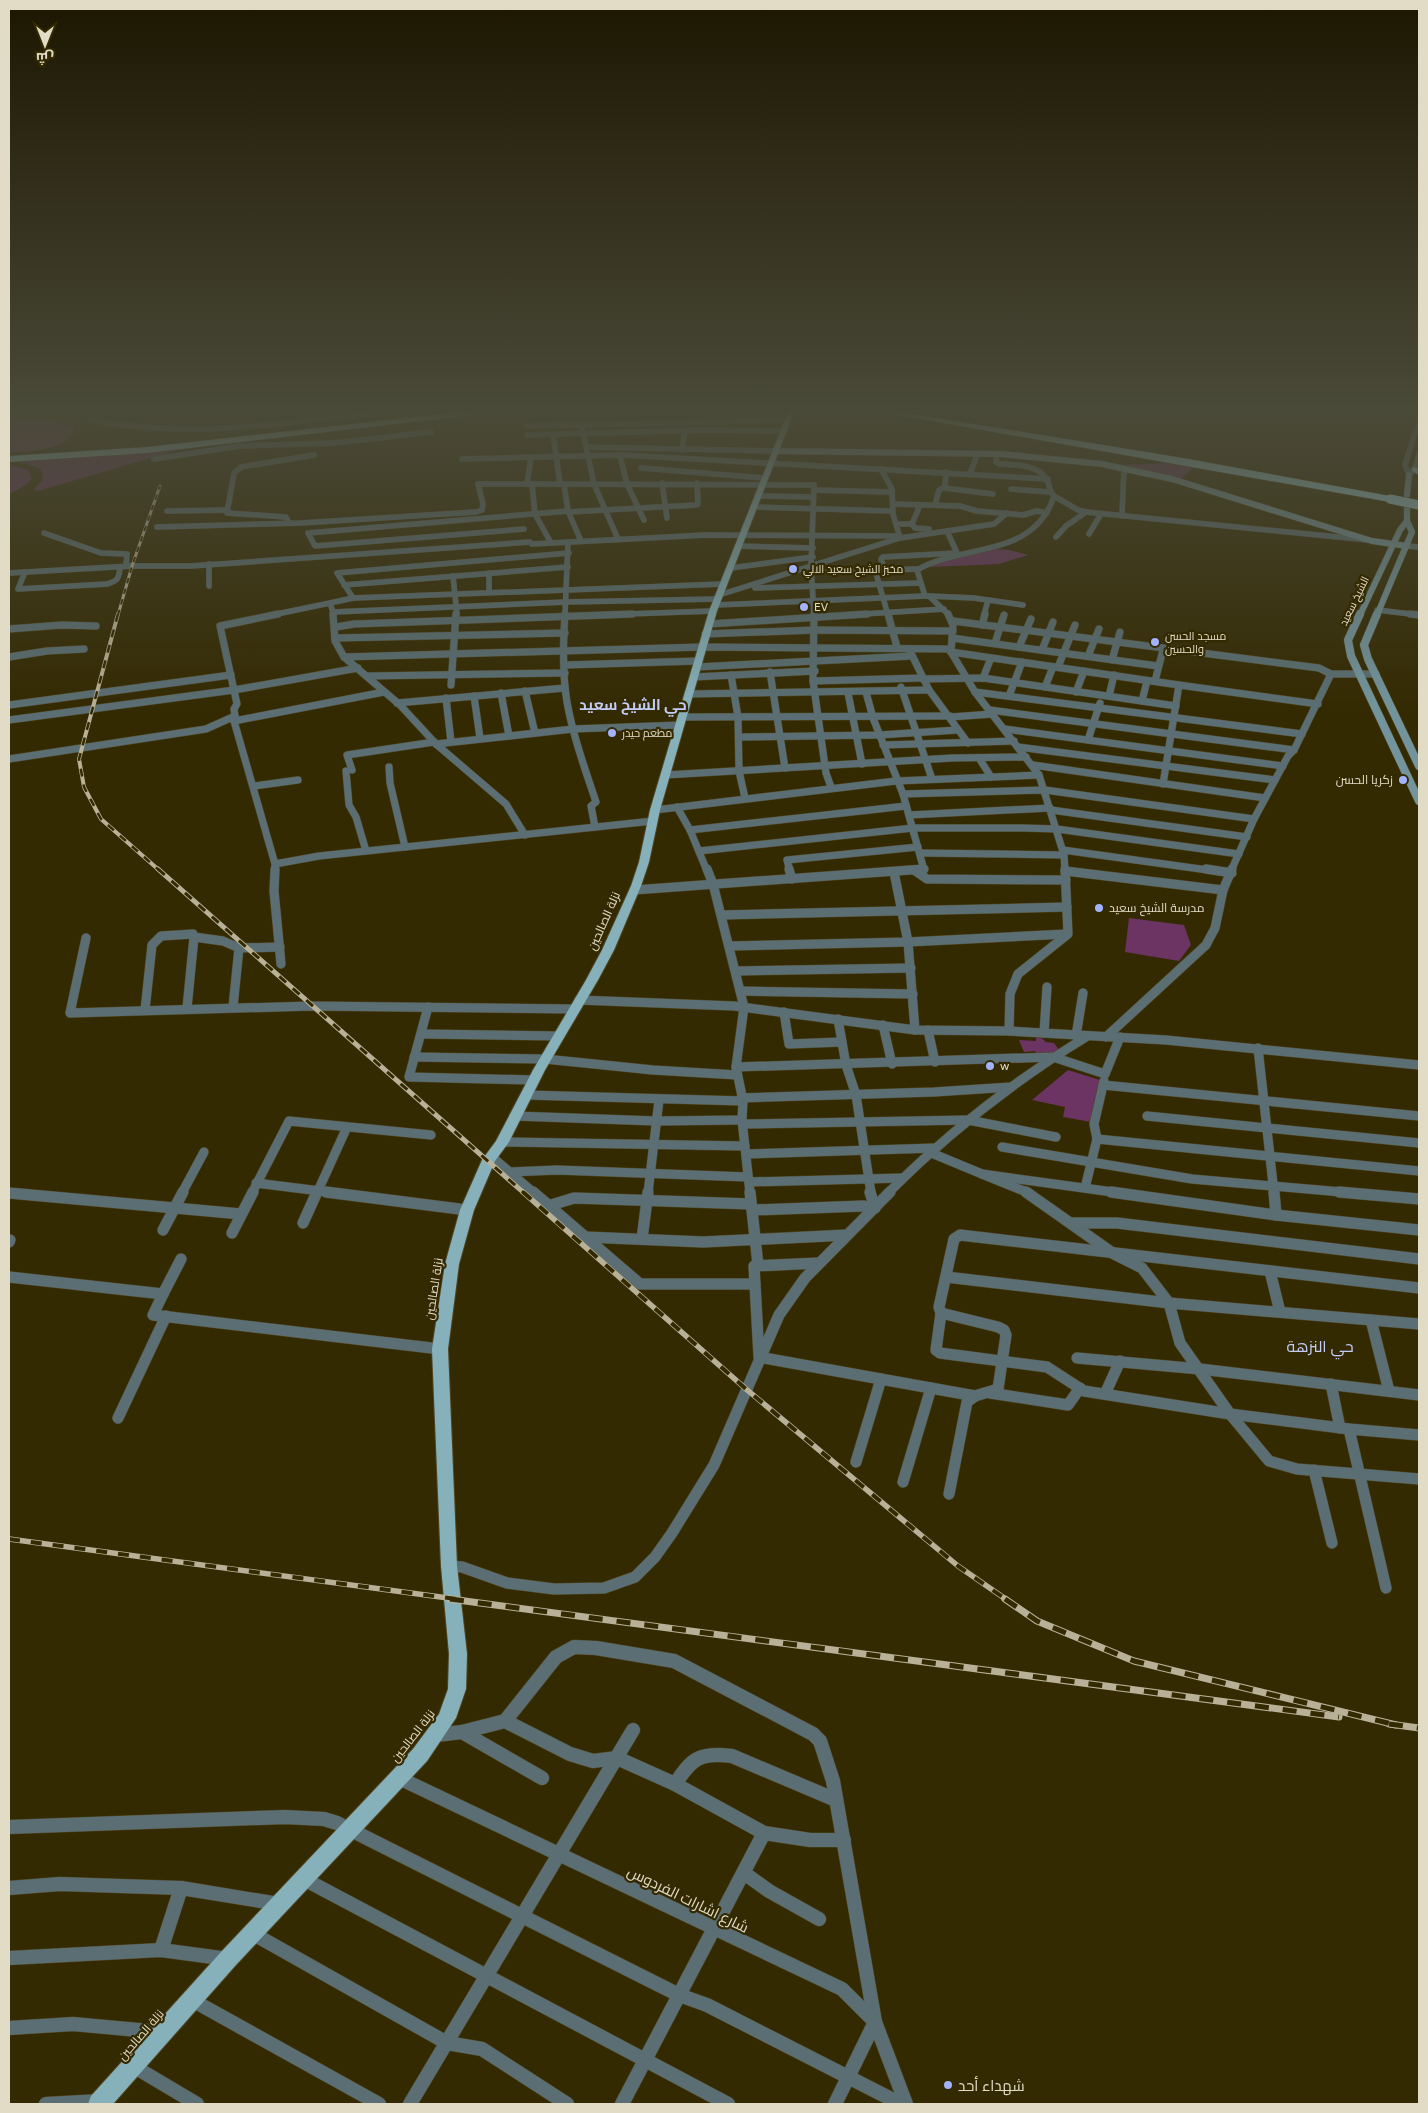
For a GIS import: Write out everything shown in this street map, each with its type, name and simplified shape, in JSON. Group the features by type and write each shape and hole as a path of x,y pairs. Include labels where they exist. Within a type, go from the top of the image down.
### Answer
{"main road":[{"name":"نزلة الصالحين","path":"101,2103 228,1959 399,1778 447,1718 457,1689 458,1654 449,1566 440,1348 452,1264 467,1210 491,1156 502,1142 545,1059 608,950 634,890 644,862 665,774 708,628 752,511"},
{"path":"1276,511 1372,540 1407,546"},
{"path":"1407,511 1408,521"},
{"name":"الشيخ سعيد","path":"1419,766 1364,645 1377,610 1412,532 1408,521 1400,530 1395,545 1348,640 1351,656 1419,801"}],"street":[{"path":"166,511 190,511"},
{"path":"228,511 230,514 261,514 286,517 289,523"},
{"path":"157,527 289,523 480,511"},
{"path":"534,511 550,542"},
{"path":"524,529 315,546 308,533 593,511"},
{"path":"604,511 618,539"},
{"path":"639,511 644,520"},
{"path":"667,511 668,518"},
{"path":"813,511 812,569 816,630 814,681 826,773 831,788"},
{"path":"882,511 892,511 899,537"},
{"path":"912,524 918,511"},
{"path":"986,511 1023,515 1037,512 1047,513"},
{"path":"1080,511 1372,540"},
{"path":"1122,511 1122,516"},
{"path":"568,512 581,541"},
{"path":"1056,537 1066,526 1086,512"},
{"path":"740,541 813,535 899,537 994,524 1008,513"},
{"path":"885,570 882,558 957,553 1000,546 1016,539 1047,513"},
{"path":"1089,534 1100,514"},
{"path":"519,517 541,568"},
{"path":"418,524 422,551 419,579 423,595"},
{"path":"896,524 912,524 915,528 932,529 939,532"},
{"path":"947,531 957,553"},
{"path":"44,533 100,553 127,554 126,565 132,566"},
{"path":"9,573 132,566 191,566 531,543 609,542 618,539 667,536 813,548"},
{"path":"708,628 745,588 812,569 899,537"},
{"path":"568,542 569,553 564,617 565,688 573,729 596,802 591,806 595,827"},
{"path":"883,543 898,557"},
{"path":"1407,546 1419,547"},
{"path":"353,598 336,574 345,571 569,553"},
{"path":"812,569 918,569 957,553"},
{"path":"731,568 813,557"},
{"path":"209,564 209,586"},
{"path":"25,572 18,589 107,584 115,582 118,578 120,567"},
{"path":"344,585 568,567"},
{"path":"918,569 920,583 927,596 952,616 951,651 966,677 975,692 1040,775 1063,852 1066,876 1068,934"},
{"path":"489,573 489,592"},
{"path":"451,685 457,620 453,576"},
{"path":"745,588 814,586 878,580 920,583"},
{"path":"878,580 894,630 897,647"},
{"path":"281,964 274,891 275,864 235,719 234,709 237,704 220,626 353,598 566,589 815,659 912,656"},
{"path":"564,665 814,601 927,596 1024,604"},
{"path":"973,641 988,600"},
{"path":"333,612 566,602 814,648 897,647 951,651 1146,681 1318,704"},
{"path":"330,603 336,627 335,638 344,657 397,703 435,743 506,804 525,834"},
{"path":"344,657 565,651 708,628 945,609"},
{"path":"1377,610 1419,615"},
{"path":"995,644 1004,615"},
{"path":"336,627 354,624 564,617 708,628 894,630 952,634 973,641 1158,666"},
{"path":"1019,646 1031,619"},
{"path":"953,621 1163,650 1319,668 1332,674 1359,672 1376,674"},
{"path":"1042,650 1053,622"},
{"path":"9,630 62,625 96,626"},
{"path":"1044,687 1071,637 1075,625"},
{"path":"708,628 731,675 738,716 738,770 745,798"},
{"path":"1088,656 1099,630"},
{"path":"1112,660 1120,632"},
{"path":"335,638 564,633"},
{"path":"908,648 929,690 951,717 958,730 982,758 991,777"},
{"path":"9,657 47,651 84,649"},
{"path":"1155,681 1163,650"},
{"path":"983,678 991,658"},
{"path":"1009,696 1022,662"},
{"path":"9,720 234,690 358,668"},
{"path":"731,675 815,671"},
{"path":"1076,692 1084,671"},
{"path":"770,672 775,694 785,768"},
{"path":"367,676 564,673"},
{"path":"1106,1037 1146,1002 1185,962 1206,944 1215,928 1223,890 1254,819 1294,750 1332,674"},
{"path":"9,706 231,675"},
{"path":"1088,740 1098,708 1106,696 1114,675"},
{"path":"898,678 932,779"},
{"path":"814,681 898,678 983,678 1176,706"},
{"path":"1142,701 1146,681"},
{"path":"1164,784 1179,685"},
{"path":"397,703 565,688"},
{"path":"688,694 816,694 929,690"},
{"path":"1059,703 1064,690"},
{"path":"525,691 535,733"},
{"path":"9,759 206,729 235,719 384,692"},
{"path":"634,890 924,870 909,815 872,718 866,692"},
{"path":"975,692 1302,734"},
{"path":"501,693 509,736"},
{"path":"848,693 862,764"},
{"path":"474,696 480,738"},
{"path":"446,698 452,742"},
{"path":"366,851 356,818 349,805 350,771 348,755 480,738 738,716 911,718 951,717 991,712 1294,750"},
{"path":"1005,728 1283,766"},
{"path":"739,736 822,736 958,730"},
{"path":"883,745 1016,744 1275,780"},
{"path":"665,774 926,760 1026,757"},
{"path":"1033,765 1265,798"},
{"path":"389,767 390,783 405,847"},
{"path":"275,864 366,851 595,827 654,816 677,807 745,798 896,781 1040,775"},
{"path":"254,786 298,780"},
{"path":"902,794 1045,790 1254,819"},
{"path":"690,830 906,806"},
{"path":"677,807 690,830 713,884 744,1007 736,1071 742,1100 742,1122 758,1265"},
{"path":"909,815 1051,809 1247,837"},
{"path":"699,851 913,828 1057,829 1240,854"},
{"path":"792,879 787,860 919,850 1063,852 1232,873"},
{"path":"914,870 927,879 1066,876 1223,890"},
{"path":"894,872 908,942 915,1030"},
{"path":"722,915 1067,907"},
{"path":"146,1010 152,945 156,939 193,934 194,937 231,941 239,948 280,947"},
{"path":"730,946 908,942 1068,934"},
{"path":"1009,1031 1010,994 1018,974 1068,934"},
{"path":"187,1008 194,937"},
{"path":"86,938 70,1013 233,1007 428,1007 577,1004 744,1007 915,1030 1009,1031 1106,1037 1258,1048 1419,1066"},
{"path":"233,1007 239,948"},
{"path":"736,971 911,968"},
{"path":"1044,1033 1047,987"},
{"path":"740,991 913,994"},
{"path":"1081,1036 1083,993"},
{"path":"428,1007 409,1077 534,1080"},
{"path":"784,1012 789,1044 842,1042"},
{"path":"838,1019 846,1065 856,1095 862,1150 872,1202 875,1208"},
{"path":"883,1025 892,1064"},
{"path":"928,1030 934,1062"},
{"path":"422,1034 559,1036"},
{"path":"449,1566 462,1567 507,1583 554,1589 604,1588 635,1577 655,1557 672,1534 714,1465 759,1357 779,1315 805,1278 932,1150 968,1120 1081,1036"},
{"path":"1085,1188 1097,1139 1094,1124 1105,1074 1120,1038"},
{"path":"1258,1048 1276,1215"},
{"path":"414,1057 545,1059 653,1070 736,1071 1053,1057 1105,1074"},
{"path":"1103,1085 1419,1116"},
{"path":"526,1095 659,1100 742,1100 1012,1087"},
{"path":"642,1239 659,1100"},
{"path":"515,1116 742,1122 968,1120 1056,1137"},
{"path":"1146,1116 1419,1143"},
{"path":"232,1233 289,1121 431,1135"},
{"path":"303,1223 347,1127"},
{"path":"1097,1139 1419,1171"},
{"path":"502,1142 746,1150 932,1150 982,1174 1031,1194 1114,1254 1142,1268 1169,1303 1180,1343 1230,1414 1269,1461 1297,1469 1419,1479"},
{"path":"1002,1147 1192,1179 1419,1199"},
{"path":"163,1230 174,1208 183,1197 204,1152"},
{"path":"491,1156 551,1205 640,1284 755,1284"},
{"path":"510,1172 650,1172 749,1179 903,1178"},
{"path":"982,1174 1276,1215 1419,1230"},
{"path":"256,1183 467,1210"},
{"path":"9,1193 241,1214"},
{"path":"551,1205 574,1198 647,1200 752,1207 863,1206 875,1208"},
{"path":"1071,1223 1117,1223 1419,1259"},
{"path":"586,1237 703,1242 847,1235"},
{"path":"1419,1288 960,1235 954,1239 946,1277 940,1307 941,1313 936,1350 940,1353 1047,1367 1080,1388 1106,1394 1230,1414 1419,1435"},
{"path":"181,1259 153,1313 440,1348"},
{"path":"759,1357 754,1266 819,1263"},
{"path":"1270,1271 1280,1312"},
{"path":"9,1277 163,1294"},
{"path":"946,1277 1169,1303 1419,1324"},
{"path":"941,1313 976,1320 1004,1330 1006,1335 998,1389 974,1396 967,1402 950,1494"},
{"path":"118,1418 166,1316"},
{"path":"1372,1320 1389,1391"},
{"path":"759,1357 974,1396"},
{"path":"1077,1358 1200,1369 1419,1395"},
{"path":"1106,1394 1120,1362"},
{"path":"856,1462 881,1380"},
{"path":"1331,1384 1359,1474 1386,1588"},
{"path":"903,1482 931,1388"},
{"path":"987,1392 1068,1405 1080,1388"},
{"path":"1314,1470 1332,1544"},
{"path":"434,1735 462,1732 505,1721 556,1657 574,1647 596,1648 674,1661 813,1734 820,1741 833,1781 875,2022 835,2104"},
{"path":"505,1721 570,1754 594,1762 617,1758 675,1784 764,1832 810,1840 844,1840"},
{"path":"410,2104 633,1730"},
{"path":"462,1732 542,1778"},
{"path":"675,1784 688,1763 707,1754 720,1754 732,1756 836,1800"},
{"name":"شارع اشارات الفردوس","path":"399,1778 713,1930 842,1989 875,2022 906,2104"},
{"path":"9,1827 285,1817 324,1819 523,1915 679,1995 707,2005 901,2104"},
{"path":"622,2104 764,1832"},
{"path":"744,1873 769,1891 819,1919"},
{"path":"304,1879 728,2104"},
{"path":"9,1888 60,1884 181,1888 280,1904"},
{"path":"161,1950 181,1888"},
{"path":"252,1933 447,2043 482,2049 567,2104"},
{"path":"9,1958 161,1950 228,1959"},
{"path":"191,2000 380,2104"},
{"path":"9,2028 73,2024 163,2032"},
{"path":"133,2066 197,2104"},
{"path":"46,2104 101,2103"}],"shaded area":[{"path":"995,549 1009,550 1028,555 999,564 929,567 962,553"},
{"path":"1129,918 1184,925 1191,945 1179,961 1125,952"},
{"path":"1036,1037 1040,1037 1046,1042 1054,1043 1059,1050 1053,1055 1036,1055 1035,1051 1024,1052 1019,1040 1036,1041"},
{"path":"1068,1070 1100,1080 1091,1122 1063,1117 1065,1107 1032,1100"}],"railway":[{"path":"118,615 132,566 151,511"},
{"path":"118,614 79,759 84,787 101,819 160,871"},
{"path":"158,869 524,1193"},
{"path":"523,1192 746,1389 958,1566 1007,1600"},
{"path":"9,1539 463,1600"},
{"path":"450,1599 1339,1717"},
{"path":"1005,1599 1037,1621 1134,1661 1395,1725"},
{"path":"1389,1724 1395,1725"},
{"path":"1395,1725 1419,1728"}],"place":[{"name":"مخبز الشيخ سعيد الالي","path":"793,569"},
{"name":"EV","path":"804,607"},
{"name":"مسجد الحسن والحسين","path":"1155,642"},
{"name":"مطعم حيدر","path":"612,733"},
{"name":"زكريا الحسن","path":"1403,780"},
{"name":"مدرسة الشيخ سعيد","path":"1099,908"},
{"name":"w","path":"990,1066"},
{"name":"شهداء أحد","path":"948,2085"}],"district":[{"name":"حي الشيخ سعيد","path":"633,704"},
{"name":"حي النزهة","path":"1320,1346"}]}
